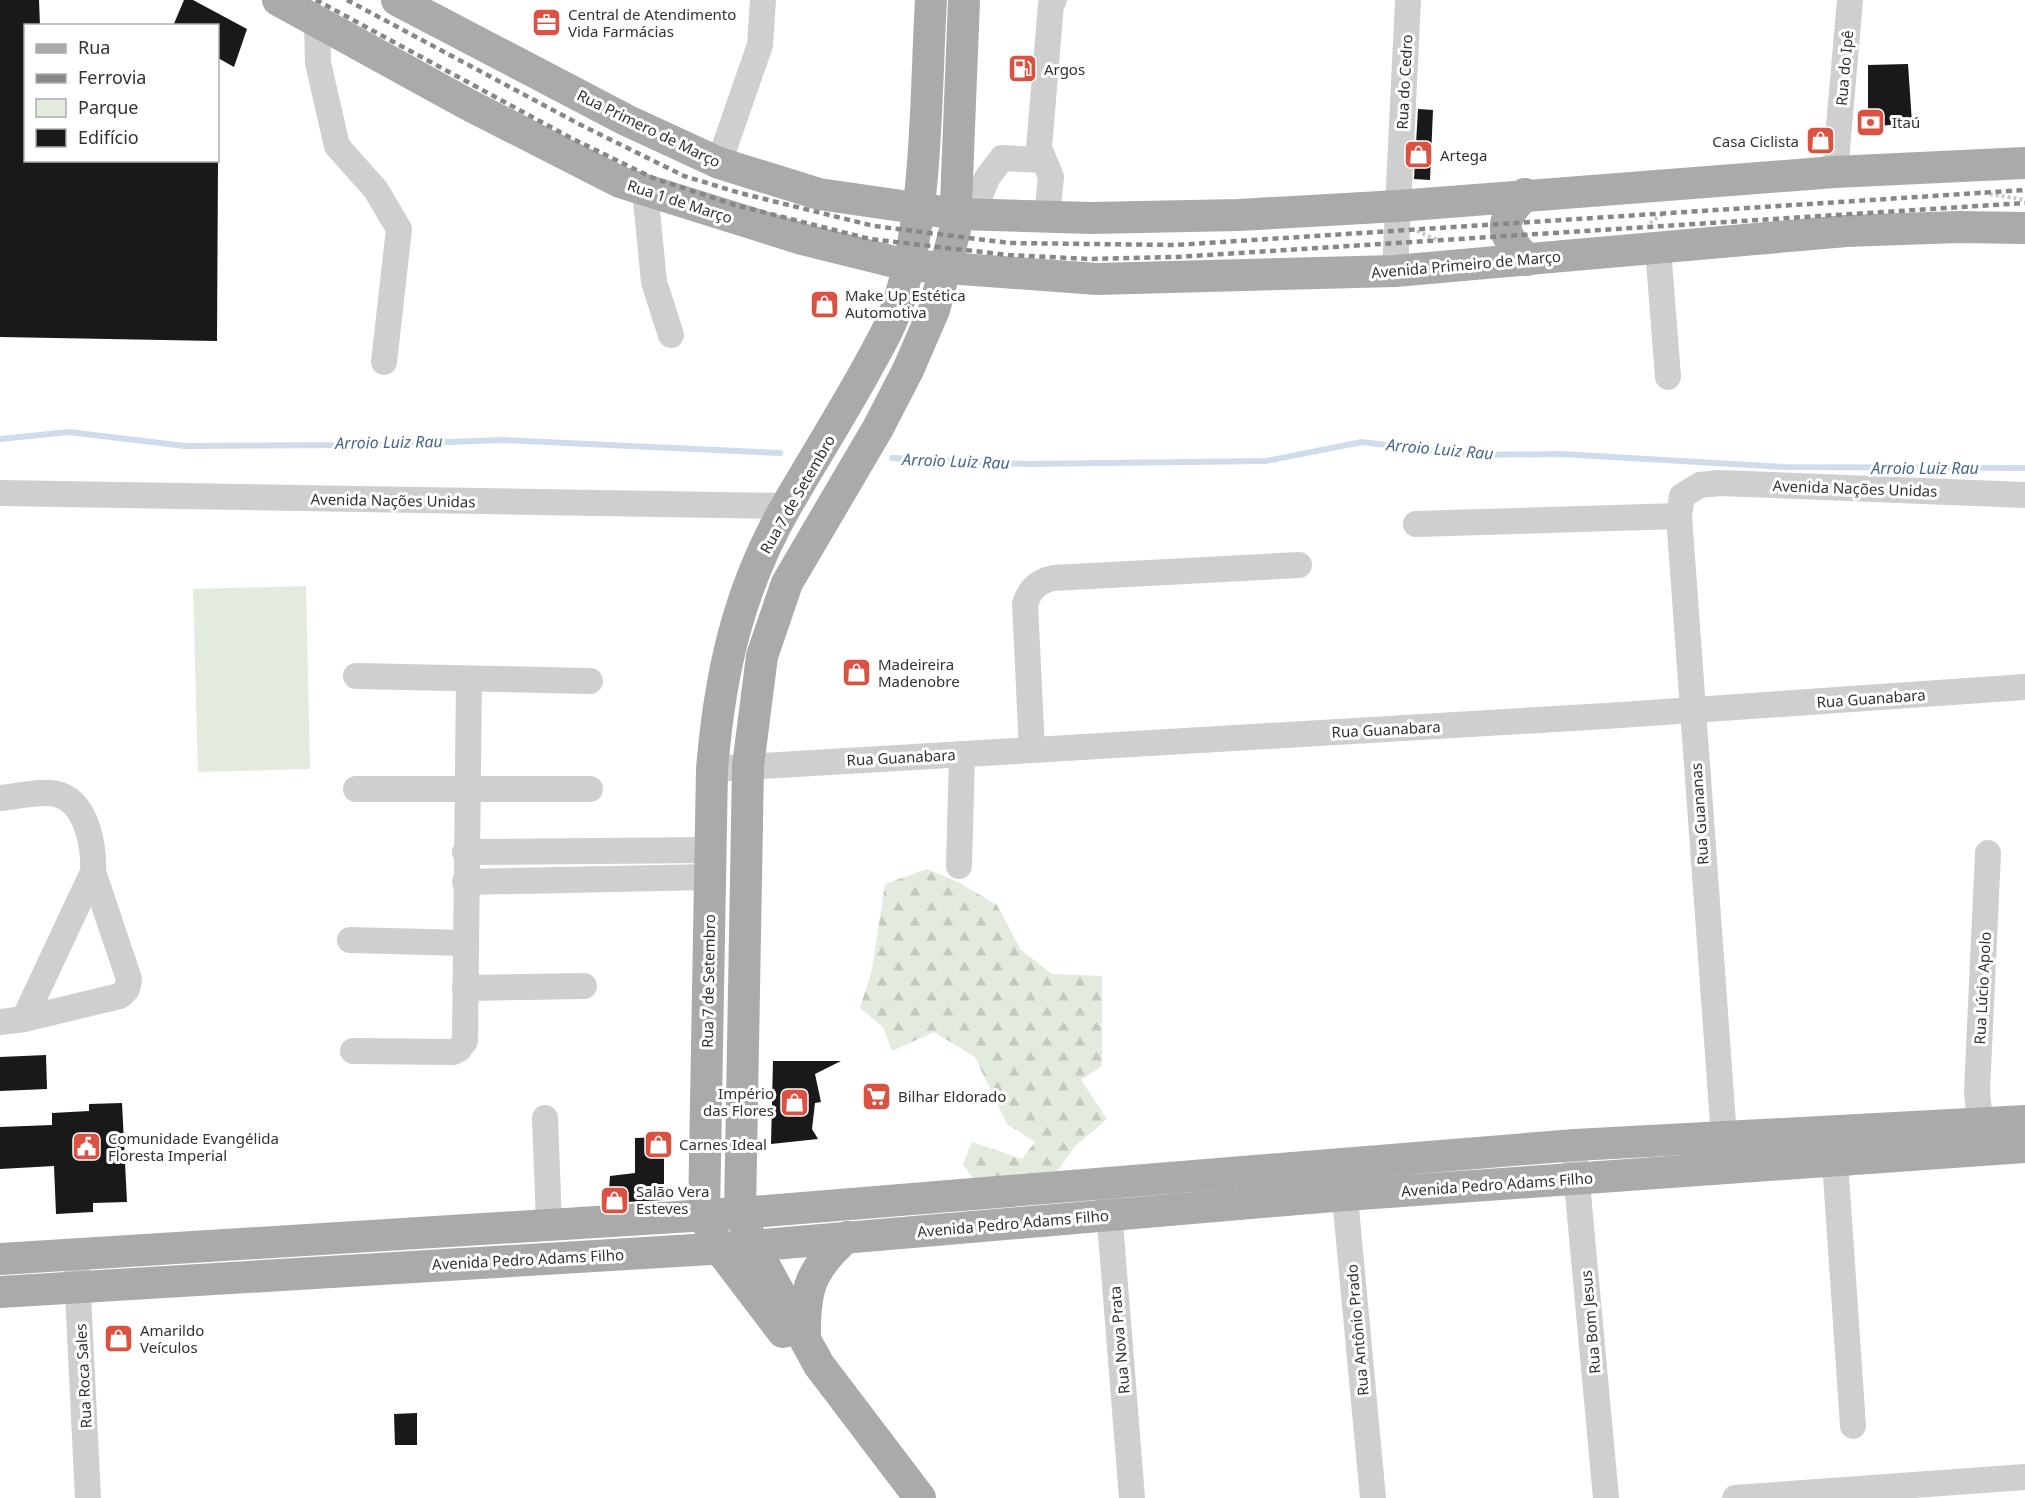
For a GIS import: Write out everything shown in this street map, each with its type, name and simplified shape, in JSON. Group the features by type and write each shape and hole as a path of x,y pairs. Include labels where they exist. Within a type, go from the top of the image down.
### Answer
{"main road":[{"path":"278,0 317,22"},
{"name":"Rua Primero de Março","path":"397,0 626,120 719,163 819,194 918,209"},
{"name":"Rua 7 de Setembro","path":"812,1352 780,1329 719,1248 704,1215 712,769 716,717 728,648 754,569 786,506 837,423 894,316 918,209 931,0"},
{"path":"920,1498 812,1352 753,1245 740,1213 748,766 762,656 787,582 878,428 908,370 934,310 964,214 964,0"},
{"name":"Rua 1 de Março","path":"317,22 467,104 620,182 802,239 907,265"},
{"path":"918,209 964,214 1047,216 1239,215 1398,206 1525,194 1835,172 2025,163"},
{"path":"1525,194 1510,212 1506,230 1509,242 1527,260"},
{"name":"Avenida Primeiro de Março","path":"907,265 1097,279 1395,272 1846,231 1958,227 2025,228"},
{"path":"0,1259 740,1213 1575,1145 2025,1120"},
{"name":"Avenida Pedro Adams Filho","path":"0,1292 719,1248 1345,1195 2025,1147"},
{"path":"812,1352 804,1313 813,1275 826,1256 847,1238"}],"street":[{"path":"719,163 760,45 763,0"},
{"path":"1047,216 1051,177 1039,148 1051,4 1054,0"},
{"name":"Rua do Cedro","path":"1395,272 1408,0"},
{"name":"Rua do Ipê","path":"1835,172 1850,0"},
{"path":"317,22 318,63 337,146 376,190 399,229 396,273 384,362"},
{"path":"964,214 1002,158 1043,160"},
{"path":"645,190 654,282 671,335"},
{"path":"1658,248 1668,377"},
{"name":"Avenida Nações Unidas","path":"1416,524 1683,504 1700,484 1720,483 2025,495"},
{"name":"Avenida Nações Unidas","path":"0,493 786,506"},
{"name":"Rua Guananas","path":"1683,504 1691,710 1724,1137"},
{"path":"1032,750 1025,604 1033,587 1042,580 1299,565"},
{"path":"356,676 590,681"},
{"path":"353,1051 453,1052 459,1049 465,1041 465,852 469,679"},
{"name":"Rua Guanabara","path":"712,769 1691,710 2025,687"},
{"path":"959,866 962,754"},
{"path":"356,789 590,789"},
{"path":"0,798 60,795 74,804 88,831 94,853 93,872 129,979 127,989 120,996 12,1020"},
{"path":"465,852 611,850 710,864"},
{"path":"610,880 611,850"},
{"name":"Rua Lúcio Apolo","path":"1980,1123 1977,1091 1988,853"},
{"path":"465,882 610,880 710,864"},
{"path":"12,1020 93,872"},
{"path":"350,940 465,943"},
{"path":"465,988 584,986"},
{"path":"545,1118 549,1224"},
{"name":"Rua Bom Jesus","path":"1575,1145 1576,1178 1606,1498"},
{"path":"1835,1161 1853,1426"},
{"name":"Rua Antônio Prado","path":"1342,1163 1373,1498"},
{"name":"Rua Nova Prata","path":"1107,1182 1132,1498"},
{"name":"Rua Roca Sales","path":"76,1253 88,1498"},
{"path":"1735,1498 2025,1476"}],"green space":[{"path":"306,586 310,769 198,772 193,589"},
{"path":"927,869 958,882 997,905 1021,950 1052,974 1102,976 1102,1066 1081,1080 1107,1119 1076,1145 1055,1174 975,1182 963,1164 972,1142 1022,1159 1035,1142 1007,1124 975,1057 934,1032 892,1051 883,1027 860,1008 872,970 885,884"}],"building":[{"path":"0,0 39,0 40,24 24,24 24,162 218,162 217,341 0,337"},
{"path":"184,0 193,0 247,29 234,67 219,59 219,24 174,24"},
{"path":"1908,64 1912,123 1868,127 1868,65"},
{"path":"1418,109 1433,110 1430,180 1414,179"},
{"path":"46,1055 47,1089 0,1091 0,1057"},
{"name":"Império das Flores","path":"773,1061 841,1061 815,1074 821,1102 815,1103 812,1129 818,1139 771,1144"},
{"path":"122,1103 127,1202 93,1203 93,1212 56,1214 54,1166 0,1169 0,1127 52,1125 52,1113 89,1111 89,1104"},
{"path":"664,1137 664,1200 608,1203 610,1176 635,1173 635,1138"},
{"path":"417,1413 417,1445 395,1445 394,1414"}],"waterway":[{"name":"Arroio Luiz Rau","path":"0,439 69,432 185,446 361,445 505,440 780,453"},
{"name":"Arroio Luiz Rau","path":"892,458 1026,464 1266,461 1362,442 1466,455 1561,454 1785,467 2025,468"}],"railway":[{"path":"316,0 571,138 653,178 735,205 870,239 1008,255 1089,259 1176,257 2025,203"},
{"path":"347,0 579,124 684,176 740,193 874,226 1009,243 1176,245 2025,190"}],"place":[{"name":"Central de Atendimento Vida Farmácias","path":"547,23"},
{"name":"Argos","path":"1023,69"},
{"name":"Itaú","path":"1871,122"},
{"name":"Casa Ciclista","path":"1820,141"},
{"name":"Artega","path":"1419,155"},
{"name":"Make Up Estética Automotiva","path":"824,304"},
{"name":"Madeireira Madenobre","path":"857,673"},
{"name":"Bilhar Eldorado","path":"877,1096"},
{"name":"Império das Flores","path":"795,1102"},
{"name":"Carnes Ideal","path":"658,1144"},
{"name":"Comunidade Evangélida Floresta Imperial","path":"87,1147"},
{"name":"Salão Vera Esteves","path":"615,1200"},
{"name":"Amarildo Veículos","path":"119,1339"}]}
